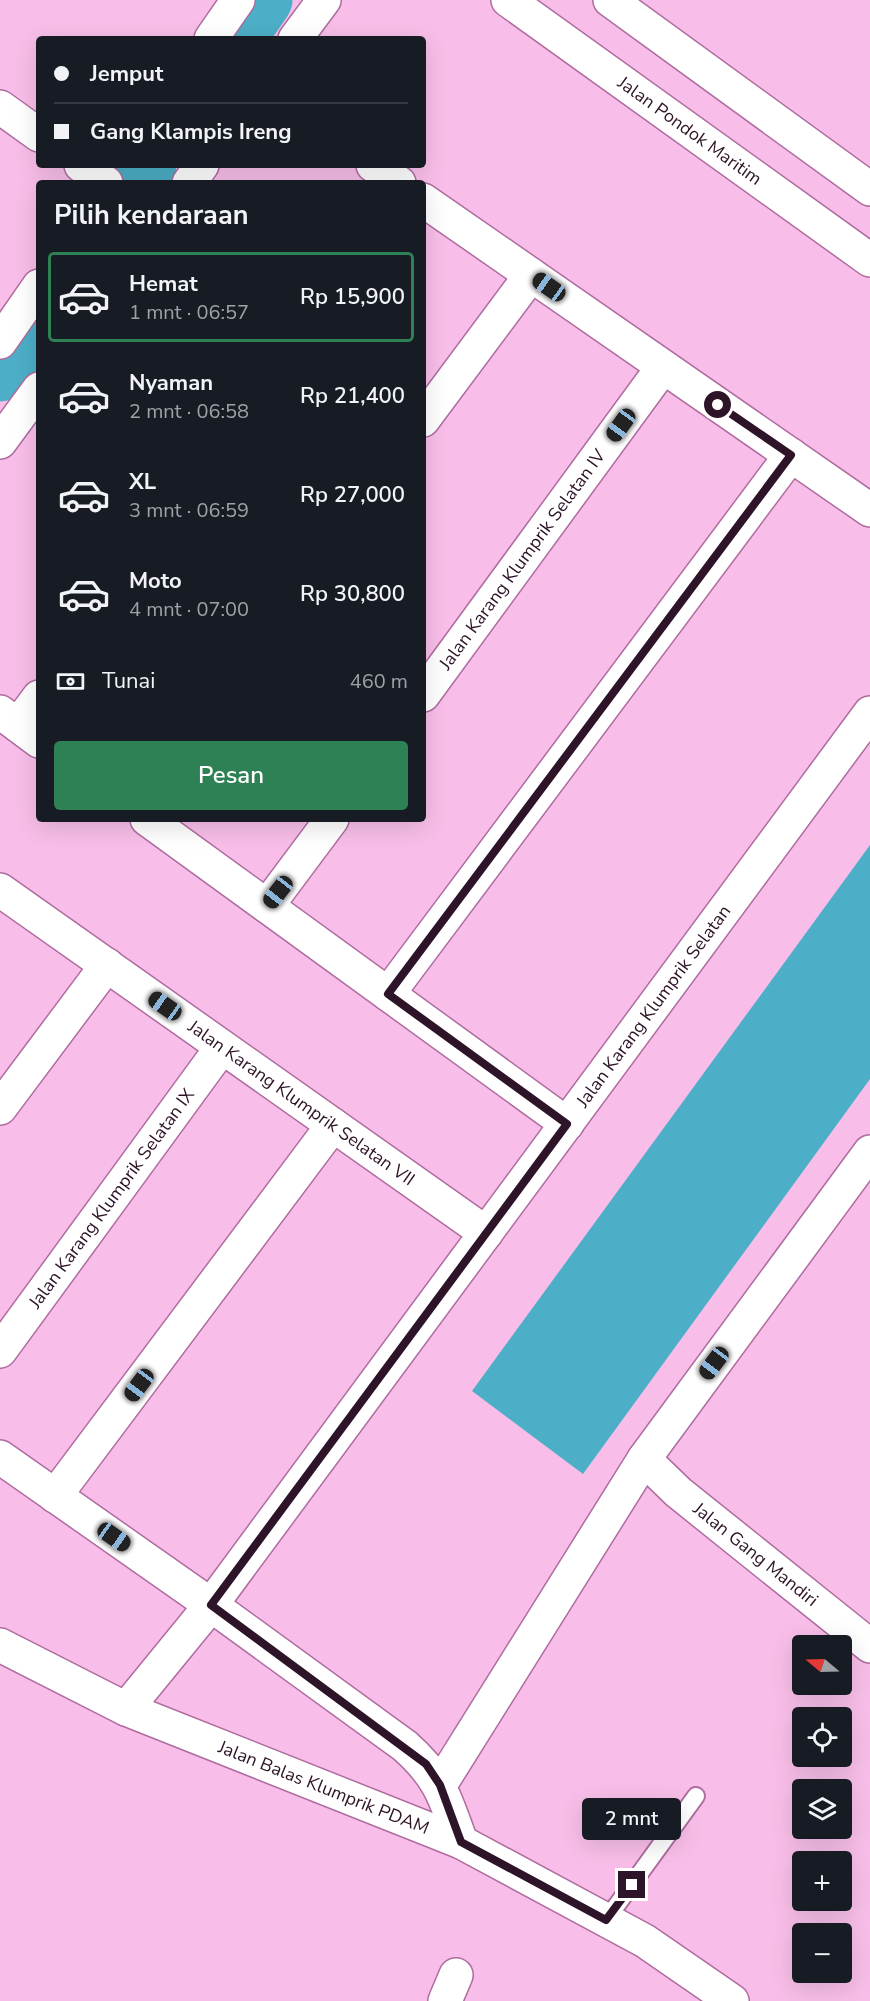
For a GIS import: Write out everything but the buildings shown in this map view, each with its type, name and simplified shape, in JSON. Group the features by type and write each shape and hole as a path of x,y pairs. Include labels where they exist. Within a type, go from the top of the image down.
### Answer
{"street":[{"path":"213,36 238,0"},
{"path":"297,36 324,0"},
{"name":"Jalan Pondok Maritim","path":"508,0 870,260"},
{"path":"610,0 870,189"},
{"path":"0,107 36,133"},
{"path":"85,168 102,180"},
{"path":"377,168 395,180"},
{"path":"426,202 870,510"},
{"path":"426,416 531,275"},
{"path":"0,342 36,290"},
{"name":"Jalan Karang Klumprik Selatan IV","path":"426,691 663,367"},
{"path":"0,442 36,393"},
{"path":"388,994 791,455"},
{"path":"19,726 36,701"},
{"name":"Jalan Karang Klumprik Selatan","path":"126,1709 203,1615 870,713"},
{"path":"151,822 567,1124"},
{"path":"267,906 330,822"},
{"name":"Jalan Karang Klumprik Selatan VII","path":"0,890 486,1233"},
{"path":"0,1108 107,965"},
{"name":"Jalan Karang Klumprik Selatan IX","path":"0,1351 222,1047"},
{"path":"55,1496 333,1125"},
{"path":"440,1785 647,1462 870,1152"},
{"path":"0,1457 55,1496 203,1615 405,1746 426,1764 440,1785 461,1842"},
{"name":"Jalan Gang Mandiri","path":"647,1462 678,1492 870,1646"},
{"name":"Jalan Balas Klumprik PDAM","path":"0,1646 126,1709 461,1842 645,1941 732,2001"}],"lane":[{"path":"606,1920 696,1796"}],"water":[{"path":"870,845 870,1079 583,1474 472,1391"}],"waterway":[{"path":"239,36 264,0"},
{"path":"137,180 146,168"},
{"path":"0,373 36,321"}],"route":[{"path":"632,1885 606,1920 461,1842 440,1785 426,1764 405,1746 211,1605 567,1124 388,994 791,455 718,405"}]}
